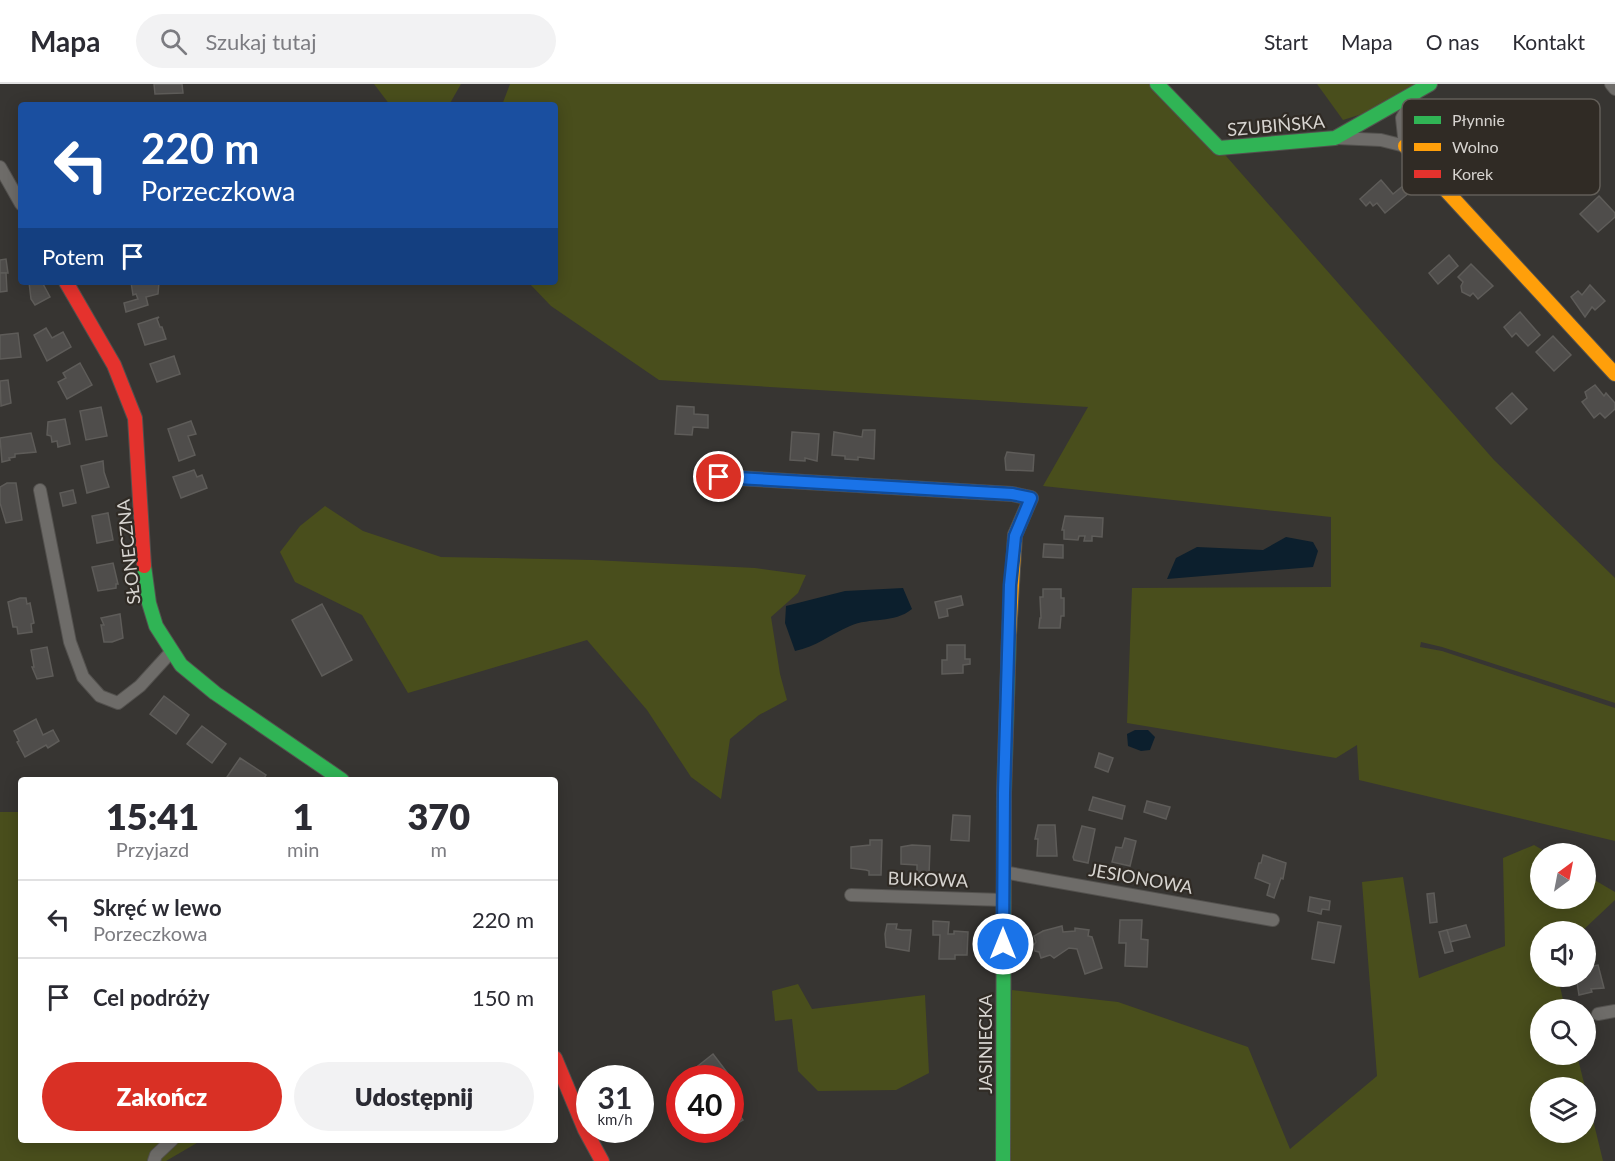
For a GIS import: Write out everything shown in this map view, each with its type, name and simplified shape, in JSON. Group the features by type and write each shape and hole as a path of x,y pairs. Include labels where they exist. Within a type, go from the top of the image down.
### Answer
{"street":[{"name":"SZUBIŃSKA","path":"1157,84 1219,148 1335,138 1402,100"},
{"name":"SZUBIŃSKA","path":"1405,99 1430,84"},
{"path":"1611,84 1615,89"},
{"path":"1413,99 1417,92"},
{"path":"1335,138 1380,140 1402,145"},
{"path":"0,167 18,199"},
{"path":"1450,195 1615,374"},
{"name":"SŁONECZNA","path":"68,285 116,369 129,396 135,418 145,578 156,626 181,665 215,693 338,777"},
{"name":"JASINIECKA","path":"719,477 1012,494 1031,498 1015,536 1010,585 1003,900 1003,1161"},
{"path":"40,490 70,642 83,677 100,696 117,703 140,686 171,652"},
{"name":"JESIONOWA","path":"1004,872 1273,920"},
{"name":"BUKOWA","path":"851,895 1003,900"},
{"path":"1598,1014 1615,1011"},
{"path":"558,1065 585,1130 602,1161"},
{"path":"154,1161 156,1155 169,1143"}],"green space":[{"path":"374,84 461,84 451,102 388,102"},
{"path":"510,84 1157,84 1219,148 1494,460 1615,578 1615,703 1442,647 1421,642 1420,647 1442,651 1615,708 1615,841 1359,780 1357,745 1336,758 1127,723 1132,588 1331,587 1331,517 1043,486 1088,407 659,380 551,306 531,285 558,285 558,102 503,102"},
{"path":"1317,84 1417,84 1381,108 1343,120"},
{"path":"325,506 363,531 441,557 593,560 755,568 806,575 798,593 771,617 780,674 787,700 759,715 730,739 721,799 691,777 647,710 587,640 408,693 362,615 295,582 280,552 300,526"},
{"path":"0,812 18,812 18,1143 197,1143 166,1161 0,1161"},
{"path":"1530,847 1530,909 1596,909 1596,881 1615,892 1615,900 1593,921 1530,921 1530,987 1560,987 1563,999 1530,999 1530,1065 1580,1065 1582,1077 1530,1077 1530,1143 1596,1143 1596,1132 1603,1161 1008,1161 1012,990 1118,1002 1248,1047 1290,1149 1377,1076 1362,882 1403,877 1419,978 1505,946 1503,858"},
{"path":"798,984 812,1009 925,995 929,1073 896,1090 818,1091 798,1071 792,1019 775,1021 772,991"}],"water":[{"path":"1286,537 1313,542 1318,551 1313,567 1167,579 1176,558 1197,547 1263,550"},
{"path":"903,588 912,609 905,614 890,619 858,623 810,647 795,651 785,623 786,606 845,591"},
{"path":"1135,730 1148,730 1155,737 1150,750 1141,751 1128,746 1127,734"}],"building":[{"path":"154,84 182,84 183,93 155,94"},
{"path":"1381,180 1393,194 1402,187 1402,195 1406,195 1385,213 1377,203 1373,206 1370,202 1366,206 1360,199"},
{"path":"1599,196 1615,213 1615,217 1598,232 1580,214"},
{"path":"1449,255 1458,266 1438,284 1429,273"},
{"path":"6,259 8,273 0,273 0,260"},
{"path":"1471,264 1493,286 1478,299 1473,293 1470,296 1462,292 1463,282 1458,277"},
{"path":"0,273 6,273 7,291 0,292"},
{"path":"29,285 44,285 50,297 35,305 31,299"},
{"path":"131,285 159,285 158,294 146,297 148,305 126,312 124,303 138,299 136,294 133,295"},
{"path":"1590,285 1605,301 1595,310 1592,307 1585,317 1571,297 1578,291 1582,295"},
{"path":"1520,312 1540,335 1528,346 1516,333 1512,337 1504,327"},
{"path":"159,317 157,319 166,339 145,345 138,324"},
{"path":"46,328 52,338 63,332 71,347 47,361 34,335"},
{"path":"18,333 21,357 0,359 0,335"},
{"path":"1553,336 1571,355 1554,371 1536,352"},
{"path":"174,356 180,374 157,382 150,364"},
{"path":"80,363 92,385 67,399 58,382 66,378 63,373"},
{"path":"8,380 11,403 1,406 0,381"},
{"path":"1595,385 1604,396 1606,393 1615,403 1615,409 1605,418 1600,413 1594,418 1582,402 1587,398 1585,392"},
{"path":"1512,393 1527,409 1511,424 1496,408"},
{"path":"677,406 694,407 694,414 708,415 708,428 693,427 692,435 675,434"},
{"path":"101,407 107,436 86,440 80,411"},
{"path":"65,419 70,444 58,447 57,441 52,442 51,436 47,435 48,422"},
{"path":"191,421 196,434 188,436 195,455 179,461 168,429"},
{"path":"863,430 875,430 874,459 858,457 858,460 845,459 845,456 832,455 834,432 862,437"},
{"path":"792,432 819,434 817,461 805,458 805,461 790,460"},
{"path":"31,433 36,452 15,454 15,457 2,462 0,438"},
{"path":"1007,452 1034,455 1033,471 1006,470"},
{"path":"103,461 109,487 87,493 81,466"},
{"path":"194,470 197,477 202,475 207,488 181,498 173,477"},
{"path":"7,483 16,483 22,520 6,523 0,503 0,487"},
{"path":"73,490 76,503 63,506 60,493"},
{"path":"108,513 113,540 97,543 92,516"},
{"path":"1065,516 1103,518 1102,537 1092,536 1092,541 1084,541 1085,536 1079,536 1078,540 1064,539 1064,530 1062,530"},
{"path":"1044,544 1063,545 1063,558 1043,557"},
{"path":"113,563 118,584 116,588 98,591 92,567"},
{"path":"1043,589 1061,589 1061,598 1064,598 1064,616 1061,616 1060,628 1039,628 1040,597 1043,597"},
{"path":"961,596 963,605 947,609 948,616 939,618 935,602"},
{"path":"26,598 27,604 30,603 34,623 31,624 32,632 18,634 17,627 13,627 8,602"},
{"path":"322,604 352,660 322,676 292,620"},
{"path":"120,614 123,638 104,642 101,625 104,625 101,618"},
{"path":"947,645 965,645 965,659 970,659 970,664 963,665 963,673 942,674 942,660 947,660"},
{"path":"47,647 53,676 37,679 32,667 34,667 31,650"},
{"path":"164,696 189,715 176,734 150,714"},
{"path":"36,719 43,735 53,730 59,741 48,748 46,745 25,757 14,731"},
{"path":"202,726 226,744 212,763 187,744"},
{"path":"1099,753 1113,758 1108,772 1095,767"},
{"path":"240,758 266,775 265,777 227,777"},
{"path":"1093,797 1125,806 1122,819 1089,810"},
{"path":"1147,801 1170,807 1166,819 1144,812"},
{"path":"953,815 970,816 969,841 951,840"},
{"path":"1038,825 1055,825 1057,856 1037,856 1038,839 1035,839"},
{"path":"1082,826 1095,829 1088,863 1074,860 1073,857"},
{"path":"1125,838 1136,841 1130,866 1112,862 1116,847 1122,848"},
{"path":"870,840 882,840 881,875 869,875 869,871 851,868 851,847 870,845"},
{"path":"930,846 929,876 917,876 917,865 901,864 901,847"},
{"path":"1263,855 1286,863 1283,879 1281,878 1274,898 1267,895 1270,884 1255,878"},
{"path":"1434,893 1437,922 1430,923 1427,894"},
{"path":"1310,897 1330,901 1329,910 1322,909 1321,914 1308,911"},
{"path":"1120,920 1142,920 1141,939 1148,940 1147,967 1125,966 1126,943 1119,943"},
{"path":"933,921 949,922 948,934 954,934 954,931 968,932 967,955 955,955 955,959 939,959 940,935 933,935"},
{"path":"1318,922 1341,926 1334,963 1312,959"},
{"path":"887,924 897,924 896,929 911,930 909,951 886,947"},
{"path":"1466,925 1470,937 1450,942 1447,930"},
{"path":"1062,926 1063,932 1075,931 1075,928 1089,930 1088,936 1092,937 1102,968 1085,974 1077,949 1069,948 1054,958 1050,955 1041,958 1033,946 1036,942 1034,936"},
{"path":"1447,930 1453,951 1445,953 1439,932"},
{"path":"1596,965 1598,965 1604,988 1591,989 1592,992 1579,995 1578,987 1596,987"},
{"path":"713,1054 721,1065 699,1065"}],"traffic: fast":[{"path":"1157,84 1219,148 1335,138 1402,100"},
{"path":"1404,99 1430,84"},
{"path":"144,566 149,603 156,626 181,665 215,693 338,777"},
{"path":"1003,1161 1004,793 1009,635"}],"traffic: slow":[{"path":"1450,195 1615,374"},
{"path":"719,477 1012,494 1031,498 1015,535 1009,635"}],"traffic: jam":[{"path":"68,285 114,365 135,418 144,566"},
{"path":"558,1065 585,1130 602,1161"}],"route":[{"path":"719,477 1012,494 1031,498 1015,536 1010,585 1004,793 1003,944"}]}
